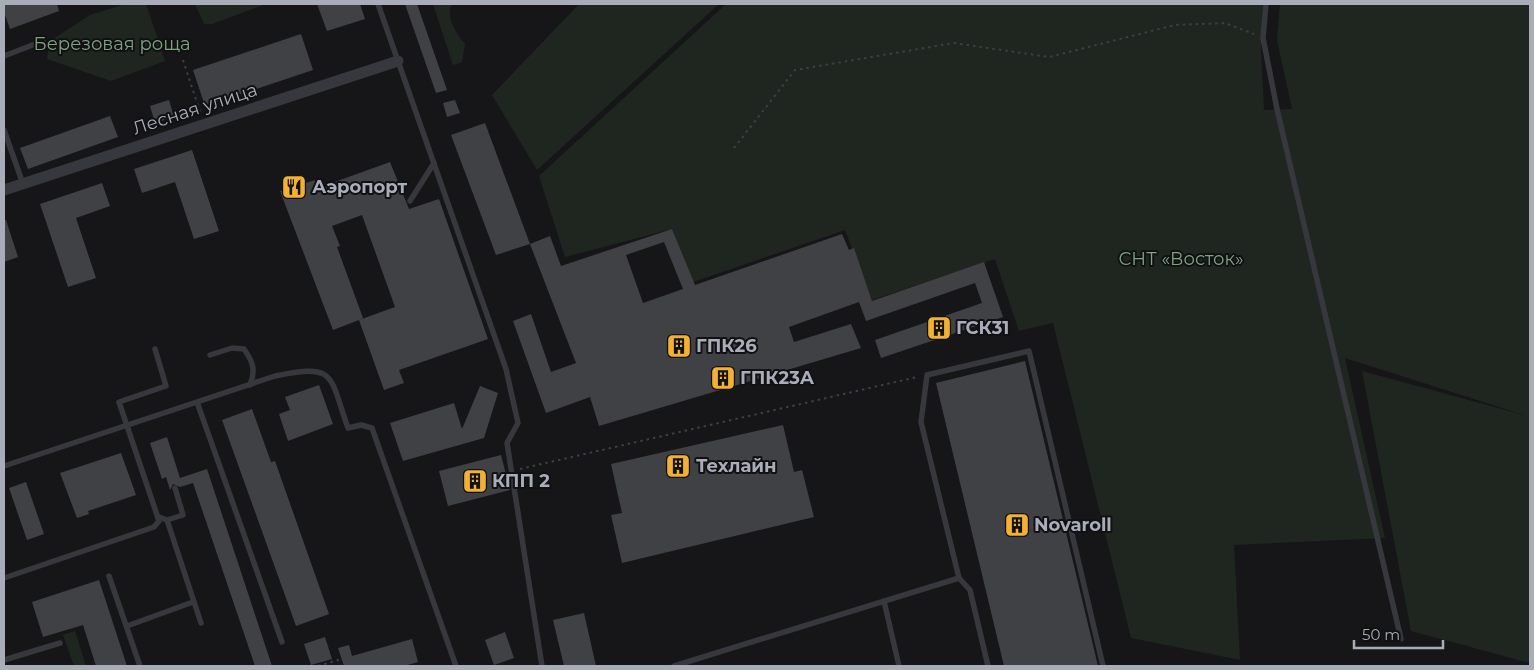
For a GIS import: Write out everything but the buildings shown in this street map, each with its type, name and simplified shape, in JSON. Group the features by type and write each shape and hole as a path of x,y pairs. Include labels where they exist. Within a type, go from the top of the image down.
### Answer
{"street":[{"name":"Лесная улица","path":"4,190 398,61"}],"lane":[{"path":"378,4 506,369 518,423 506,442 542,666"},
{"path":"1266,4 1263,38 1277,109 1402,639"},
{"path":"4,56 42,41"},
{"path":"4,130 23,184"},
{"path":"410,201 434,163"},
{"path":"210,355 232,348 244,349 253,361 254,375 250,384"},
{"path":"4,578 154,527 159,521 119,402 166,386 155,349"},
{"path":"988,666 970,590 959,578 921,422 927,375 1029,351 1103,666"},
{"path":"4,466 250,384 301,370 323,372 330,378 348,428 361,425 372,428 456,666"},
{"path":"196,402 282,642"},
{"path":"159,517 167,520 183,515 175,488"},
{"path":"167,520 201,623"},
{"path":"109,576 140,666"},
{"path":"674,666 959,578"},
{"path":"884,601 899,666"},
{"path":"127,626 193,602"},
{"path":"4,660 60,642"}],"path":[{"path":"734,148 795,70 954,44 1049,57 1175,25 1225,22 1263,38"},
{"path":"183,60 203,124"},
{"path":"511,472 927,375"},
{"path":"318,666 338,660 340,666"}],"green space":[{"name":"Березовая роща","path":"125,4 146,4 165,61 111,81 47,59 50,41 90,15"},
{"path":"195,4 266,4 212,24 204,24"},
{"path":"433,4 452,4 450,9 451,20 465,44 462,62 453,65"},
{"path":"579,4 719,4 537,170 492,95"},
{"name":"СНТ «Восток»","path":"726,4 1263,4 1261,51 1264,110 1292,109 1277,40 1280,4 1530,4 1530,663 1411,631 1362,371 1524,415 1345,358 1385,538 1234,545 1240,660 1131,638 1053,323 1019,331 995,259 872,300 845,230 693,282 672,229 565,257 539,176"},
{"path":"75,631 86,666 74,666 63,635"}],"place":[{"name":"Аэропорт","path":"294,187"},
{"name":"ГСК31","path":"939,328"},
{"name":"ГПК26","path":"679,346"},
{"name":"ГПК23А","path":"723,378"},
{"name":"Техлайн","path":"678,466"},
{"name":"КПП 2","path":"475,481"},
{"name":"Novaroll","path":"1017,525"}]}
